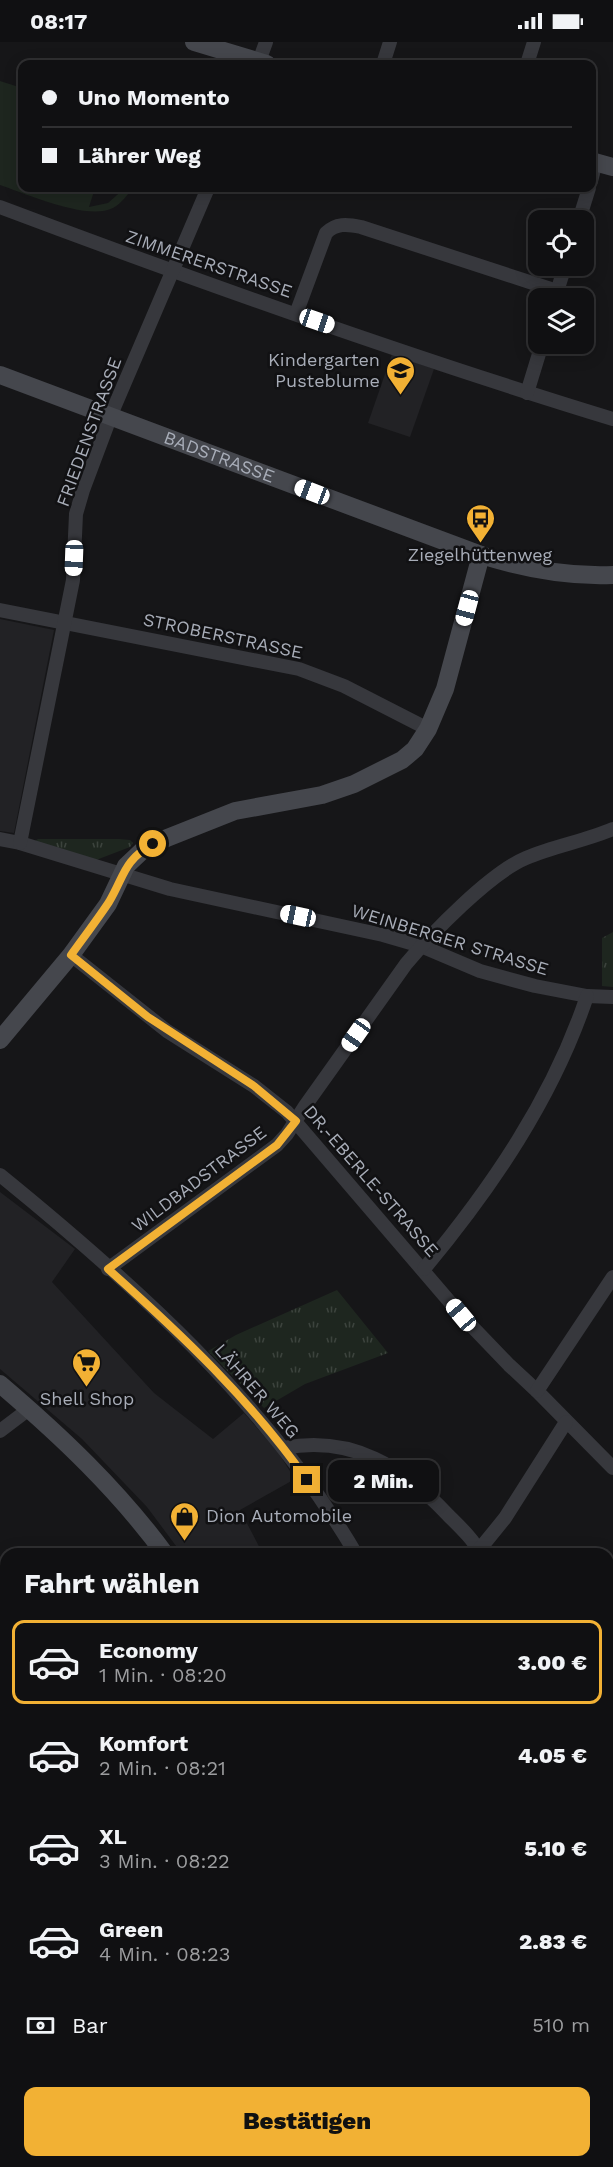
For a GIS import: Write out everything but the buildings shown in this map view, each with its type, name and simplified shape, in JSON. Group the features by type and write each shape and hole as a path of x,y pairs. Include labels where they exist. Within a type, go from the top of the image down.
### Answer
{"main road":[{"path":"194,42 249,60"},
{"name":"BADSTRASSE","path":"0,375 514,566 569,574 613,575"},
{"path":"0,1040 71,955 108,904 129,862 144,849 216,817 257,806 322,795 354,784 409,754 428,729 445,689 481,555"},
{"path":"0,1384 101,1477 160,1548"}],"street":[{"path":"262,60 266,42"},
{"path":"384,60 390,42"},
{"path":"528,60 534,42"},
{"name":"FRIEDENSTRASSE","path":"20,843 73,580 76,514 111,415 206,192"},
{"path":"582,210 588,192"},
{"name":"ZIMMERERSTRASSE","path":"0,207 296,314 527,393 613,419"},
{"path":"296,314 326,233 332,227 340,225 361,227 536,288"},
{"path":"527,393 539,354"},
{"name":"STROBERSTRASSE","path":"0,610 299,669 344,686 428,729"},
{"name":"WILDBADSTRASSE","path":"108,1269 277,1145 421,946 467,902 517,862 613,829"},
{"name":"WEINBERGER STRASSE","path":"0,839 20,843 170,889 383,935 421,946 480,971 535,986 587,996 613,997"},
{"name":"DR.-EBERLE-STRASSE","path":"71,955 148,1017 254,1086 296,1121 461,1315 508,1365 613,1468"},
{"path":"423,1269 456,1231 520,1139 555,1076 587,996"},
{"name":"LÄHRER WEG","path":"0,1176 108,1269 202,1355 284,1448 353,1548"},
{"path":"537,1391 613,1277"},
{"path":"0,1431 29,1409"},
{"path":"483,1548 505,1518 566,1422"},
{"path":"284,1448 304,1444 329,1444 354,1450 378,1460 404,1476 435,1501 476,1548"}],"shaded area":[{"name":"Kindergarten Pusteblume","path":"392,354 434,369 410,437 368,423"},
{"path":"0,619 54,630 14,833 0,831"},
{"path":"0,1192 75,1249 52,1282 154,1393 213,1439 244,1413 277,1451 295,1479 240,1510 260,1548 178,1548 147,1507 82,1439 0,1369"}],"green space":[{"path":"0,81 18,87 18,192 0,185"},
{"path":"19,192 94,192 89,207 108,203 120,192 130,192 113,208 102,211 73,209"},
{"path":"38,839 119,839 130,840 133,843 130,847 96,860 35,841"},
{"path":"613,932 613,987 602,986 602,938"},
{"path":"337,1290 388,1353 305,1384 264,1408 208,1351 236,1335"}],"place":[{"name":"Kindergarten Pusteblume","path":"401,396"},
{"name":"Ziegelhüttenweg","path":"480,544"},
{"name":"Shell Shop","path":"87,1388"},
{"name":"Dion Automobile","path":"185,1542"}],"route":[{"path":"153,844 134,857 126,866 108,904 71,955 148,1017 254,1086 296,1121 277,1145 108,1269 202,1355 284,1448 307,1480"}]}
